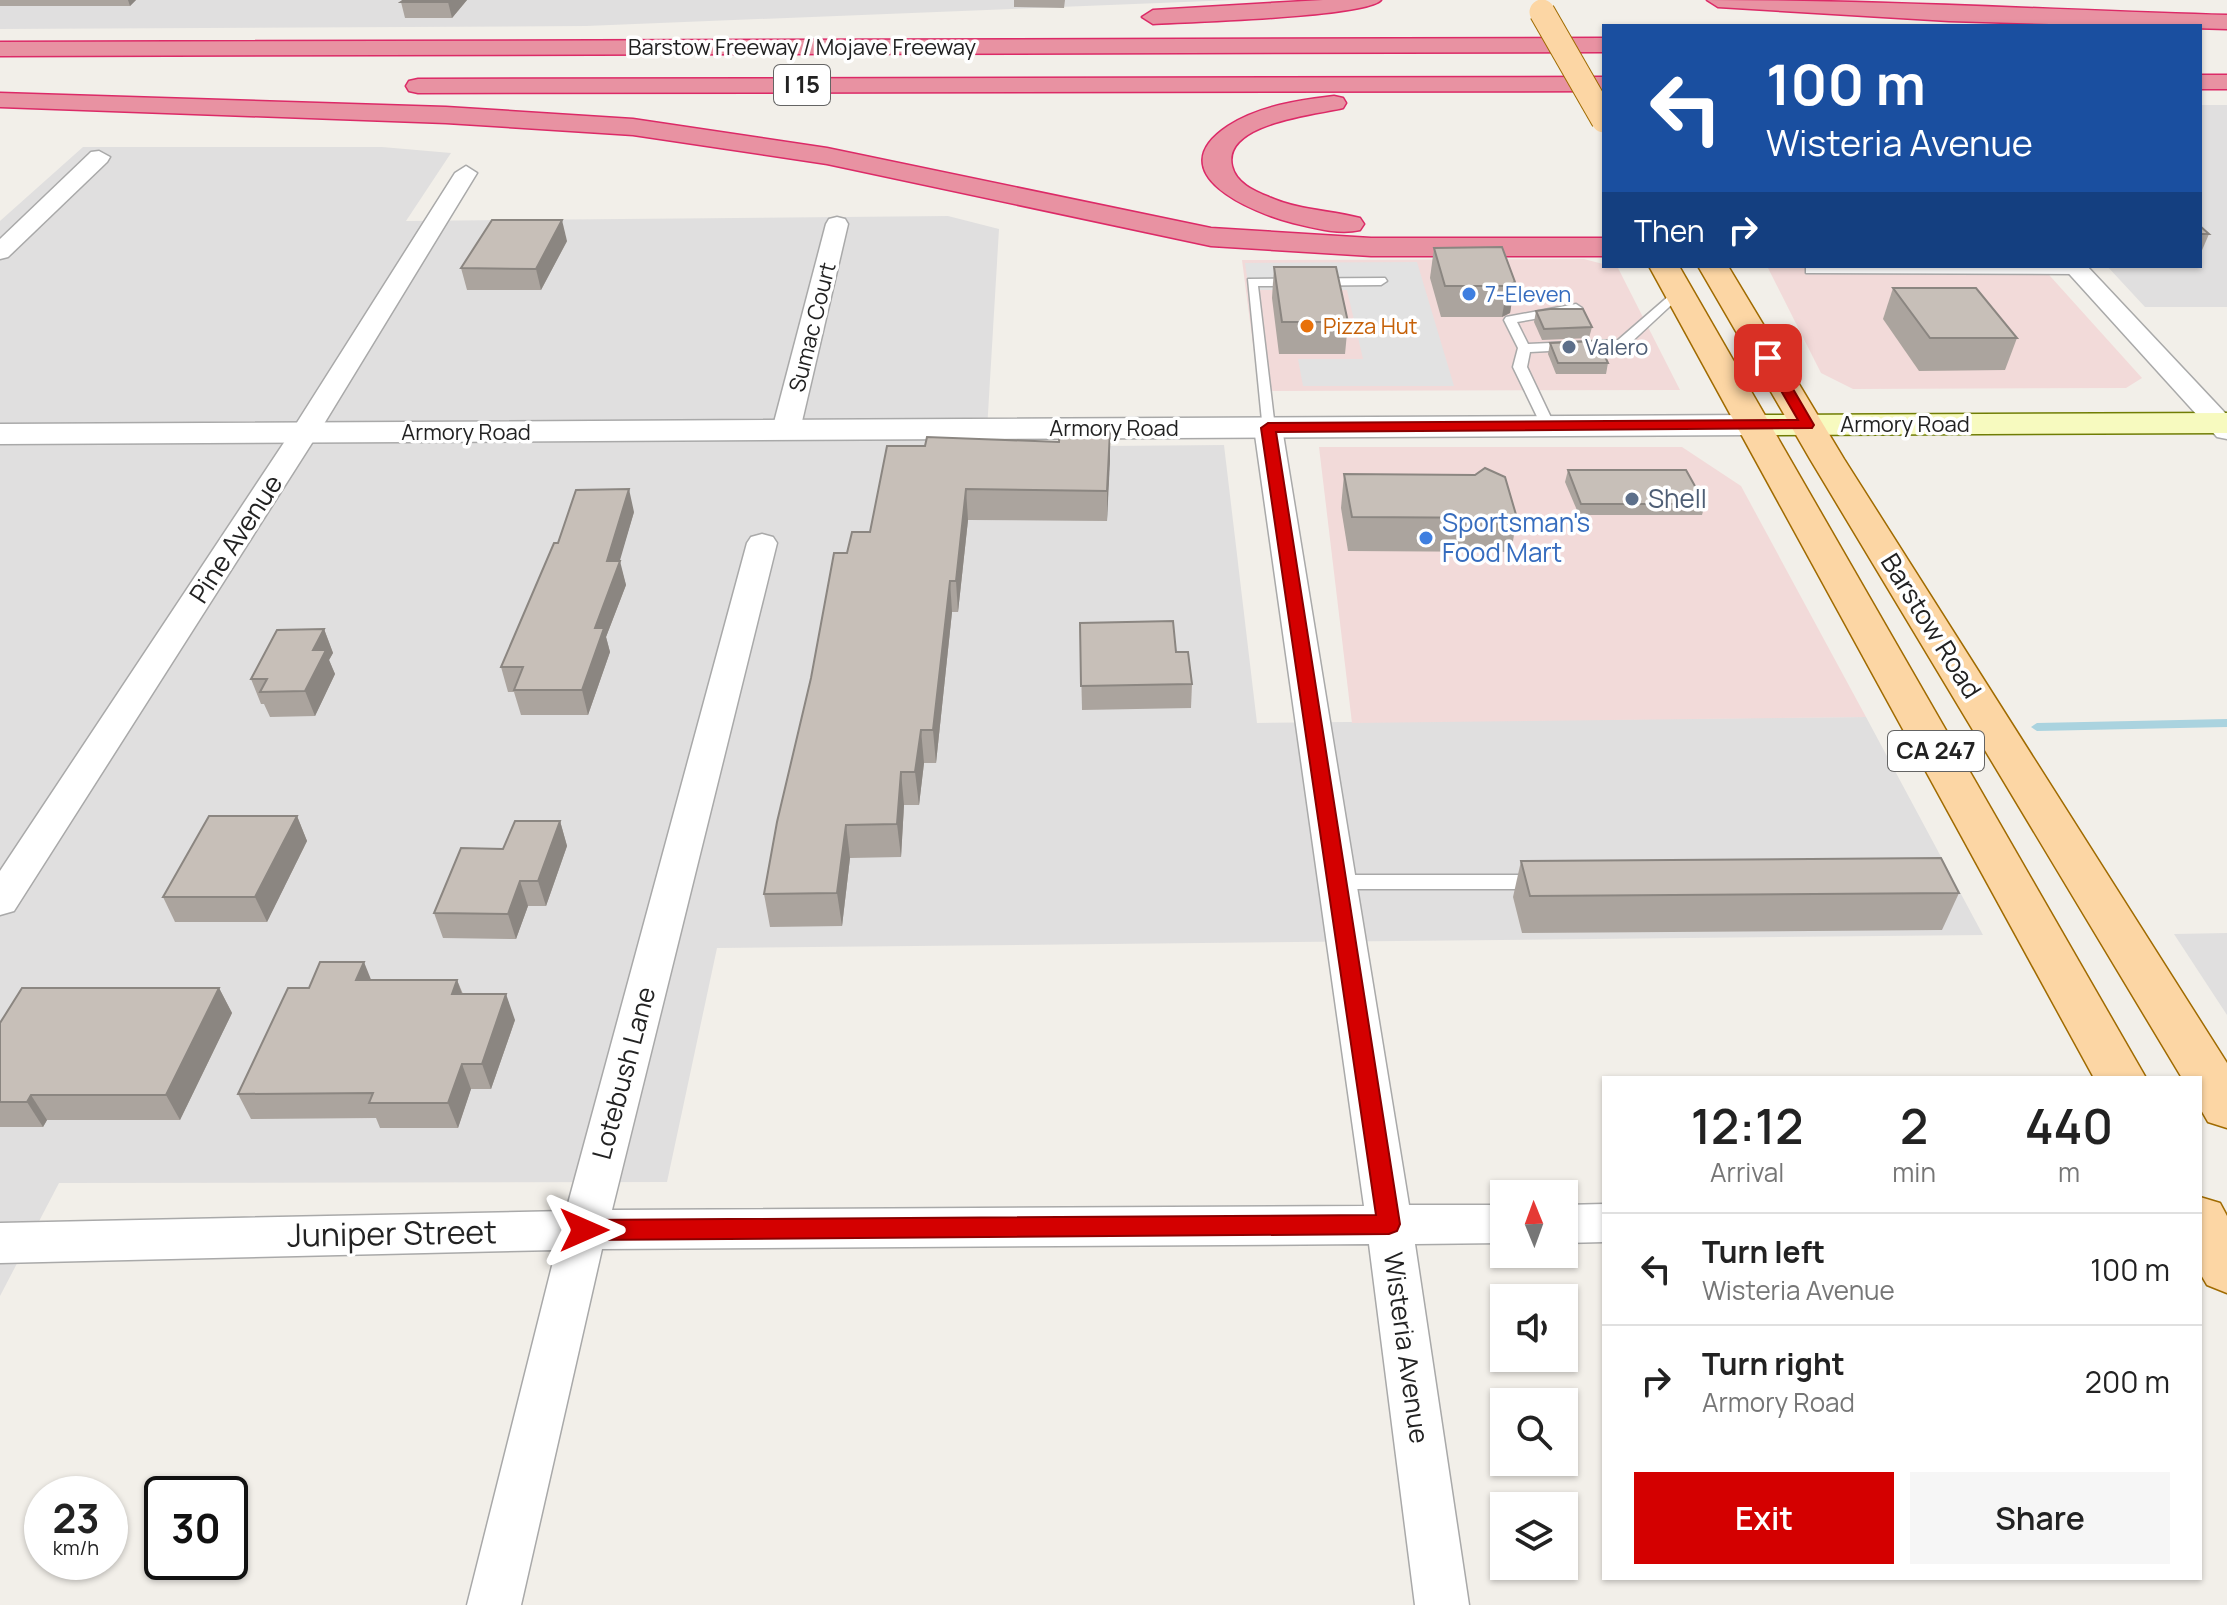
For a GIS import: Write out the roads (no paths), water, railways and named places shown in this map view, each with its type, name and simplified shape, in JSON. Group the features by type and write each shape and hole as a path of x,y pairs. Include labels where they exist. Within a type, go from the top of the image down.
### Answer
{"highway":[{"path":"1130,18 1313,8 1370,0"},
{"path":"1718,0 1934,14 2227,22"},
{"path":"70,49 929,24"},
{"path":"2202,43 2227,43"},
{"name":"Barstow Freeway / Mojave Freeway","path":"0,49 1602,45"},
{"path":"2202,82 2227,82"},
{"name":"Barstow Freeway / Mojave Freeway","path":"397,86 1602,84"},
{"path":"0,86 286,86"},
{"path":"1602,95 1410,98 1329,104 1266,117 1241,127 1224,141 1218,157 1221,175 1240,192 1273,209 1328,222 1393,227 1602,226"},
{"path":"0,100 446,115 633,127 813,154 1211,237 1371,247 1602,247"}],"main road":[{"path":"1538,6 1602,117"},
{"name":"Barstow Road","path":"1714,268 1807,425 2227,1107"},
{"name":"Barstow Road","path":"1671,279 2119,1076"},
{"name":"Armory Road","path":"1752,425 2224,425"},
{"path":"2202,1224 2227,1268"}],"street":[{"path":"0,252 99,157"},
{"name":"Pine Avenue","path":"0,901 305,432 466,173"},
{"name":"Sumac Court","path":"786,430 837,224"},
{"path":"2076,268 2224,425"},
{"name":"Armory Road","path":"0,434 1752,425"},
{"name":"Wisteria Avenue","path":"1268,428 1389,1224 1442,1605"},
{"name":"Lotebush Lane","path":"494,1605 584,1230 762,543"},
{"path":"2202,1220 2227,1220"},
{"path":"1578,1224 1602,1223"},
{"name":"Juniper Street","path":"0,1243 584,1230 1490,1224"}],"lane":[{"path":"1810,270 2076,268"},
{"path":"1524,348 1621,344 1671,279"},
{"path":"1268,428 1252,282 1381,281"},
{"path":"1548,426 1520,367 1524,348 1510,320 1576,308"},
{"path":"1337,882 1550,882"}],"waterway":[{"path":"2037,727 2227,723"}],"place":[{"name":"7-Eleven","path":"1469,294"},
{"name":"Pizza Hut","path":"1307,326"},
{"name":"Valero","path":"1569,347"},
{"name":"Shell","path":"1632,499"},
{"name":"Sportsman's Food Mart","path":"1426,538"}]}
